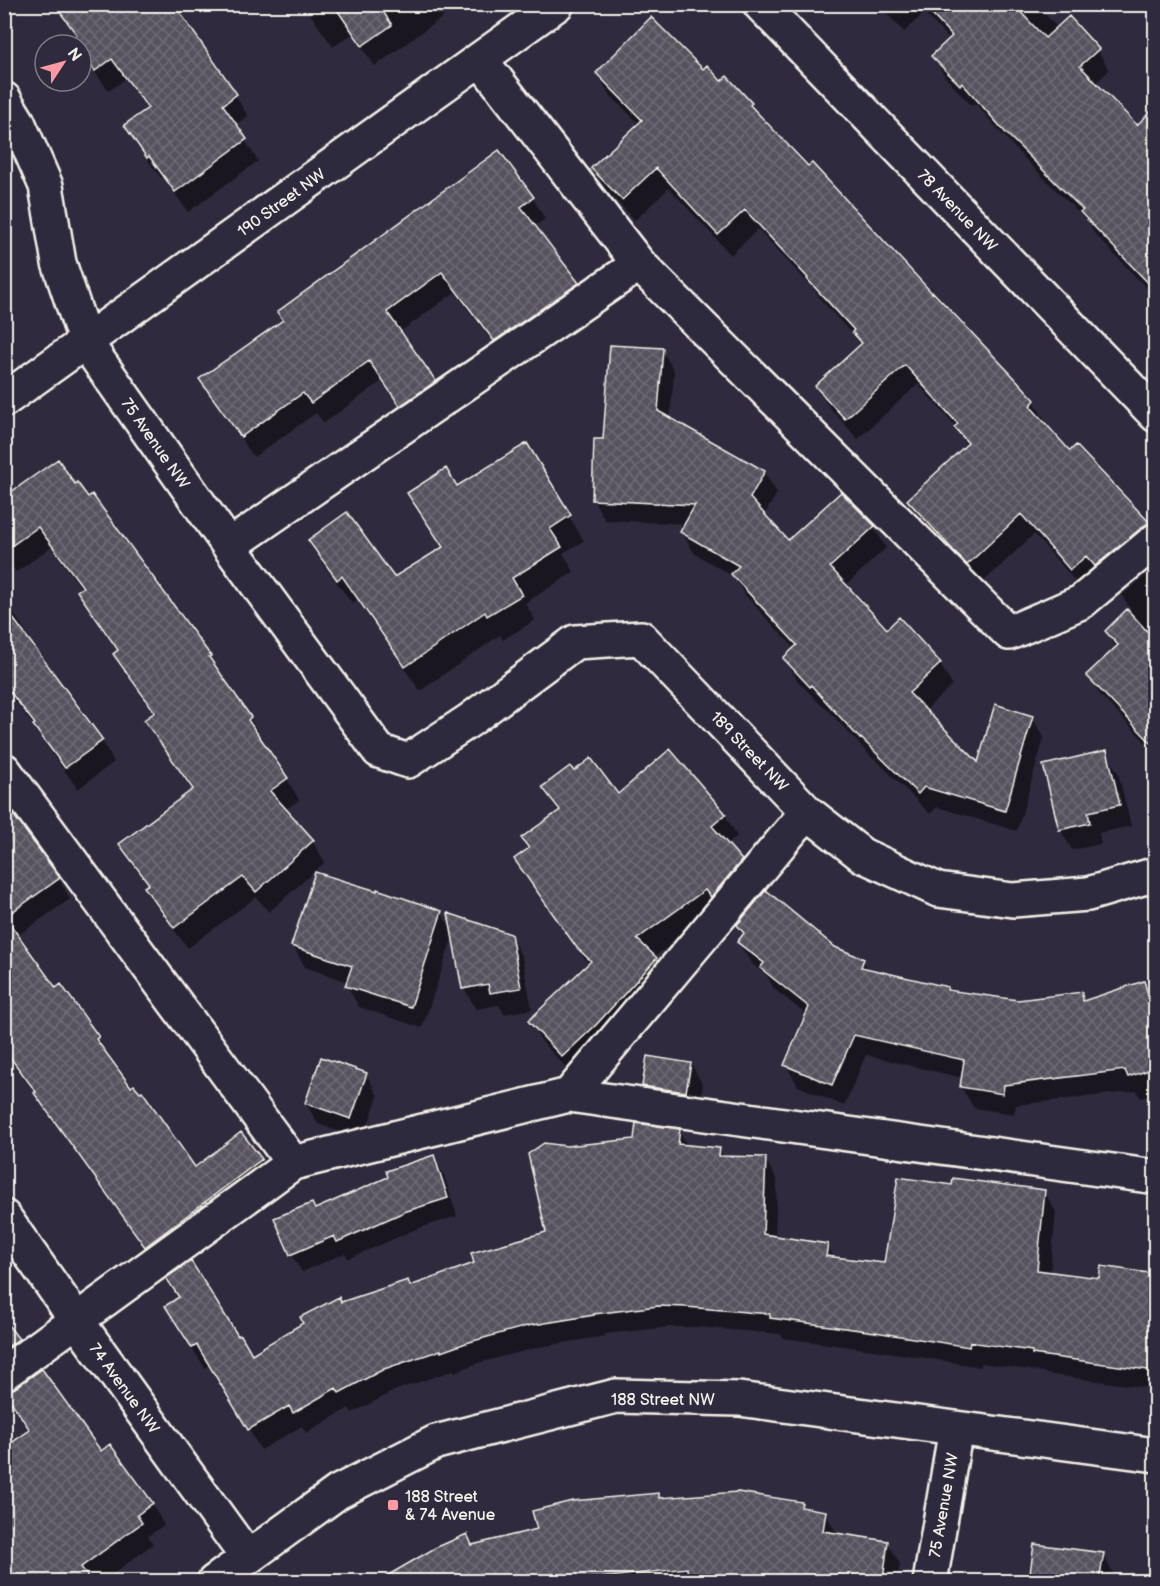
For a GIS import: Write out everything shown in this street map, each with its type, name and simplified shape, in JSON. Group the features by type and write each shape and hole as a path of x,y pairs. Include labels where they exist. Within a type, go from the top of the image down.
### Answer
{"street":[{"name":"190 Street NW","path":"4,400 557,4"},
{"name":"78 Avenue NW","path":"759,4 1155,415"},
{"path":"480,59 639,264 1009,633 1081,602 1155,540"},
{"name":"75 Avenue NW","path":"4,99 18,122 46,186 58,263 86,343 229,546 379,751"},
{"path":"229,546 639,264"},
{"name":"189 Street NW","path":"379,751 408,761 470,720 575,642 641,638 807,812 862,855 938,891 1013,900 1077,895 1088,894 1155,874"},
{"path":"4,770 293,1163"},
{"path":"569,1095 807,812"},
{"path":"4,1373 293,1163 569,1095 1155,1177"},
{"name":"74 Avenue NW","path":"4,1217 247,1557"},
{"name":"188 Street NW","path":"214,1581 338,1492 436,1442 616,1396 739,1399 1155,1455"},
{"name":"75 Avenue NW","path":"930,1581 956,1428"}],"building":[{"path":"54,4 174,4 237,94 223,105 247,139 175,192 124,125 148,108 112,59 95,71 93,68 93,33 76,33"},
{"path":"333,4 378,4 392,25 362,46"},
{"path":"922,4 1013,4 1045,38 1069,16 1099,49 1080,66 1137,125 1155,107 1155,290 1080,212 1083,210 1005,132 962,83 960,85 931,56 952,36"},
{"path":"651,17 703,69 707,65 721,81 727,76 752,103 750,105 808,166 812,163 1035,400 1030,406 1070,451 1076,445 1150,523 1095,566 1086,556 1070,570 1021,514 967,565 907,500 968,443 954,427 958,424 905,365 845,419 815,386 862,343 852,332 854,330 745,210 718,235 656,168 622,200 591,168 642,120 596,73"},
{"path":"499,150 534,197 521,207 579,283 494,341 442,272 387,312 436,381 400,406 369,361 311,403 303,393 241,437 199,379 283,320 277,312"},
{"path":"610,345 663,348 658,411 765,471 750,498 788,540 841,492 875,526 830,567 887,629 899,617 941,663 909,693 978,762 995,704 1033,716 1005,811 924,787 918,794 860,739 783,658 797,645 731,574 739,566 680,532 695,505 592,500 594,439 603,439"},
{"path":"527,443 571,515 550,529 562,547 512,578 522,595 487,616 485,612 405,667 342,576 337,580 308,540 347,512 394,577 443,547 407,493 446,468 457,486"},
{"path":"58,459 75,484 77,482 88,497 92,494 211,656 209,657 251,717 248,720 288,778 270,791 314,840 256,892 243,877 174,928 144,887 149,884 119,844 193,789 144,720 155,712 113,654 118,650 77,591 83,587 38,527 4,551 4,497"},
{"path":"4,606 103,740 65,768 4,684"},
{"path":"1127,609 1155,640 1155,747 1086,675 1118,645 1105,631"},
{"path":"670,749 726,814 712,826 742,860 711,897 705,890 637,939 657,958 596,1025 562,1057 528,1021 591,961 577,948 514,859 529,848 521,838 560,810 542,787 570,766 574,771 591,758 618,794"},
{"path":"1107,750 1120,805 1088,812 1090,823 1059,830 1043,765"},
{"path":"4,802 60,878 5,917 56,988 61,984 99,1037 96,1039 131,1087 134,1085 140,1092 142,1091 195,1167 241,1132 262,1159 145,1247 4,1049"},
{"path":"315,872 377,891 377,889 442,911 411,1007 345,986 352,966 291,946"},
{"path":"766,890 835,947 864,959 861,967 948,987 947,990 1018,1000 1082,992 1083,1001 1144,981 1155,1016 1155,1068 1128,1077 1125,1070 1004,1085 1003,1094 960,1087 964,1060 854,1035 832,1085 784,1065 809,1007 760,968 764,963 737,942 744,933 737,925"},
{"path":"448,913 511,934 521,988 490,993 488,984 462,989"},
{"path":"647,1056 691,1063 686,1092 642,1086"},
{"path":"321,1057 367,1073 351,1119 305,1103"},
{"path":"636,1123 680,1129 678,1144 720,1148 719,1156 766,1157 763,1234 828,1244 826,1256 884,1263 898,1177 952,1185 953,1178 1045,1190 1037,1270 1099,1278 1101,1266 1155,1274 1155,1371 1032,1354 1032,1351 970,1342 969,1347 770,1318 770,1314 658,1306 527,1326 441,1352 441,1350 384,1369 339,1393 336,1388 293,1413 289,1406 248,1430 197,1345 192,1348 165,1306 179,1297 166,1278 191,1261 238,1336 241,1335 252,1354 303,1323 300,1317 339,1297 341,1302 408,1280 410,1286 474,1263 471,1253 546,1232 528,1154 544,1143 566,1146 634,1139"},
{"path":"434,1155 448,1198 404,1212 337,1242 334,1236 290,1255 274,1218 312,1203 315,1209 388,1177 386,1171"},
{"path":"4,1320 19,1339 4,1349"},
{"path":"42,1369 101,1451 110,1444 153,1503 137,1515 142,1523 81,1567 91,1581 4,1581 4,1448 30,1430 4,1391 15,1388"},
{"path":"738,1492 802,1502 801,1507 826,1511 823,1531 888,1541 883,1581 688,1581 687,1568 592,1579 593,1581 378,1581 435,1548 467,1534 472,1545 537,1529 532,1511 572,1501 659,1493 659,1498"},
{"path":"1034,1544 1104,1553 1099,1581 1029,1581"}],"place":[{"name":"188 Street & 74 Avenue","path":"393,1505"}]}
